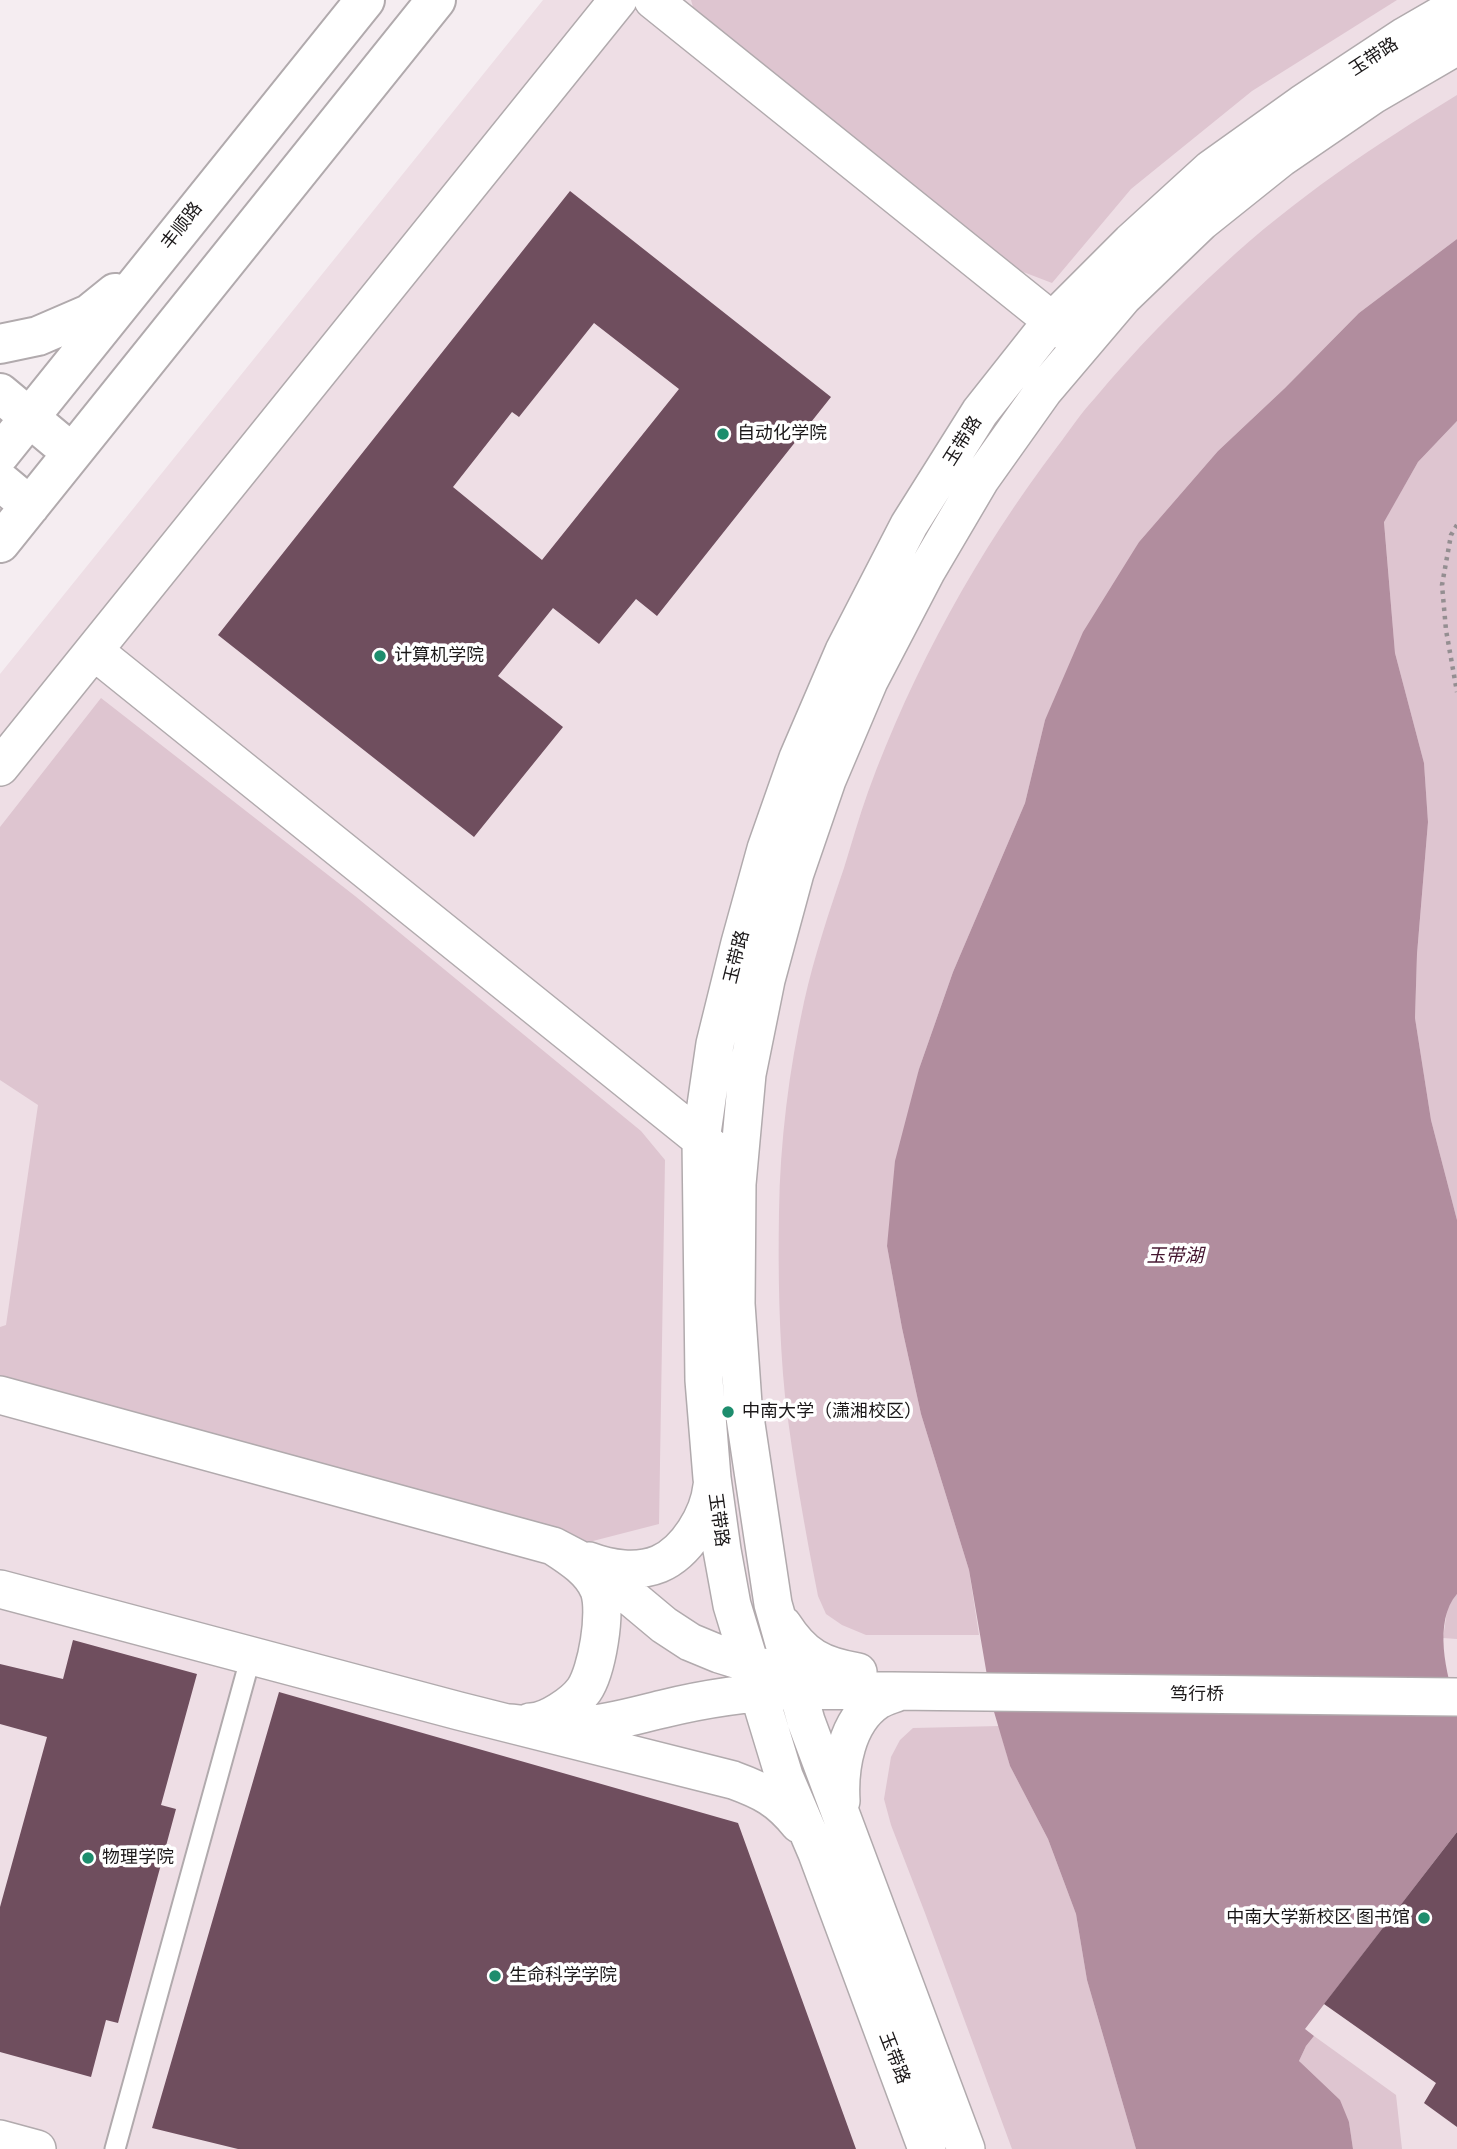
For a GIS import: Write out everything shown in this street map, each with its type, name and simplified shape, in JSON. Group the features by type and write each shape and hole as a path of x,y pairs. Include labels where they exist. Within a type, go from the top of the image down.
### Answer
{"main road":[{"name":"丰顺路","path":"0,454 365,0"},
{"path":"0,543 436,0"},
{"path":"0,344 38,336 89,314 175,236"},
{"path":"0,393 72,453"},
{"path":"0,481 30,506"}],"street":[{"path":"0,767 618,0"},
{"path":"653,0 1082,345"},
{"name":"玉带路","path":"927,2149 817,1853 784,1776 732,1605 712,1478 704,1380 701,1140 715,1044 766,849 798,758 844,651 909,525 980,412 1052,321 1131,242 1211,169 1325,89 1405,36 1457,6"},
{"path":"966,2149 806,1721 773,1604 742,1391 736,1304 738,1169 747,1074 766,980 795,873 827,780 869,681 933,559 980,480 1044,390 1123,297 1200,222 1270,166 1373,95 1457,46"},
{"path":"94,652 738,1169"},
{"path":"0,1395 553,1546 615,1569 659,1564 678,1550 698,1526 710,1498 712,1478"},
{"path":"553,1546 597,1569 664,1625 755,1679"},
{"path":"508,1723 538,1722 561,1711 584,1690 598,1653 602,1621 599,1590 584,1568 553,1546"},
{"path":"0,1589 733,1780 771,1796 788,1810 817,1853"},
{"path":"773,1604 783,1626 805,1653 821,1663 838,1669 937,1683 1457,1677"},
{"path":"795,1681 858,1672"},
{"path":"508,1723 582,1726 608,1722 695,1702 755,1679 898,1692"},
{"path":"849,1836 841,1801 839,1776 847,1743 863,1716 877,1701 898,1692 937,1683"},
{"name":"笃行桥","path":"937,1683 1457,1697"},
{"path":"0,2139 37,2149"}],"lane":[{"path":"115,2149 251,1656"}],"path":[{"path":"1457,525 1451,535 1442,585 1446,631 1457,692"}],"shaded area":[{"name":"中南大学（潇湘校区）","path":"543,0 1457,0 1457,2149 0,2149 0,674"},
{"path":"691,0 1397,0 1252,91 1131,189 1052,283 1005,265 696,18"},
{"path":"1457,95 1457,239 1359,313 1218,451 1139,542 1045,720 1025,803 953,972 919,1069 887,1246 921,1414 969,1570 979,1635 866,1635 842,1625 826,1614 818,1596 785,1396 780,1327 779,1235 783,1133 799,1028 817,951 868,792 905,701 974,569 1028,487 1090,404 1173,313 1250,241 1336,174"},
{"path":"1457,421 1457,1220 1431,1120 1415,1018 1417,954 1428,822 1424,763 1395,653 1384,521 1418,462"},
{"path":"101,698 355,896 641,1131 665,1160 659,1524 589,1542 0,1385 0,1327 6,1325 38,1105 0,1080 0,827"},
{"path":"1457,1594 1457,1639 1443,1638 1448,1604"},
{"path":"999,1726 1010,1766 1048,1839 1076,1914 1087,1980 1136,2149 1012,2149 891,1825 884,1799 891,1757 900,1740 913,1728"},
{"path":"1314,2036 1396,2095 1402,2149 1353,2149 1349,2122 1299,2061"}],"water":[{"name":"玉带湖","path":"1457,239 1457,421 1418,462 1384,522 1395,653 1424,763 1428,822 1417,954 1415,1018 1431,1120 1457,1220 1457,1594 1445,1619 1444,1649 1457,1707 1457,1832 1305,2029 1314,2036 1299,2061 1340,2100 1349,2122 1353,2149 1136,2149 1087,1980 1076,1914 1048,1839 1010,1766 992,1705 969,1570 921,1414 887,1246 895,1161 919,1069 953,972 1025,803 1045,720 1083,632 1139,542 1218,451 1359,313"}],"building":[{"path":"570,191 831,397 657,616 636,599 599,644 553,608 498,676 563,727 474,837 218,635","holes":["594,323 679,389 542,560 453,487 512,412 519,417"]},
{"name":"物理学院","path":"73,1640 197,1674 161,1805 176,1809 118,2023 106,2020 91,2077 0,2052 0,1907 47,1737 0,1724 0,1664 63,1679"},
{"name":"生命科学学院","path":"279,1692 738,1823 856,2149 238,2149 152,2128"},
{"name":"中南大学新校区 图书馆","path":"1457,1832 1457,2127 1424,2103 1436,2083 1324,2004"}],"place":[{"name":"自动化学院","path":"723,434"},
{"name":"计算机学院","path":"380,656"},
{"name":"中南大学（潇湘校区）","path":"728,1412"},
{"name":"物理学院","path":"88,1858"},
{"name":"中南大学新校区 图书馆","path":"1424,1918"},
{"name":"生命科学学院","path":"495,1976"}]}
